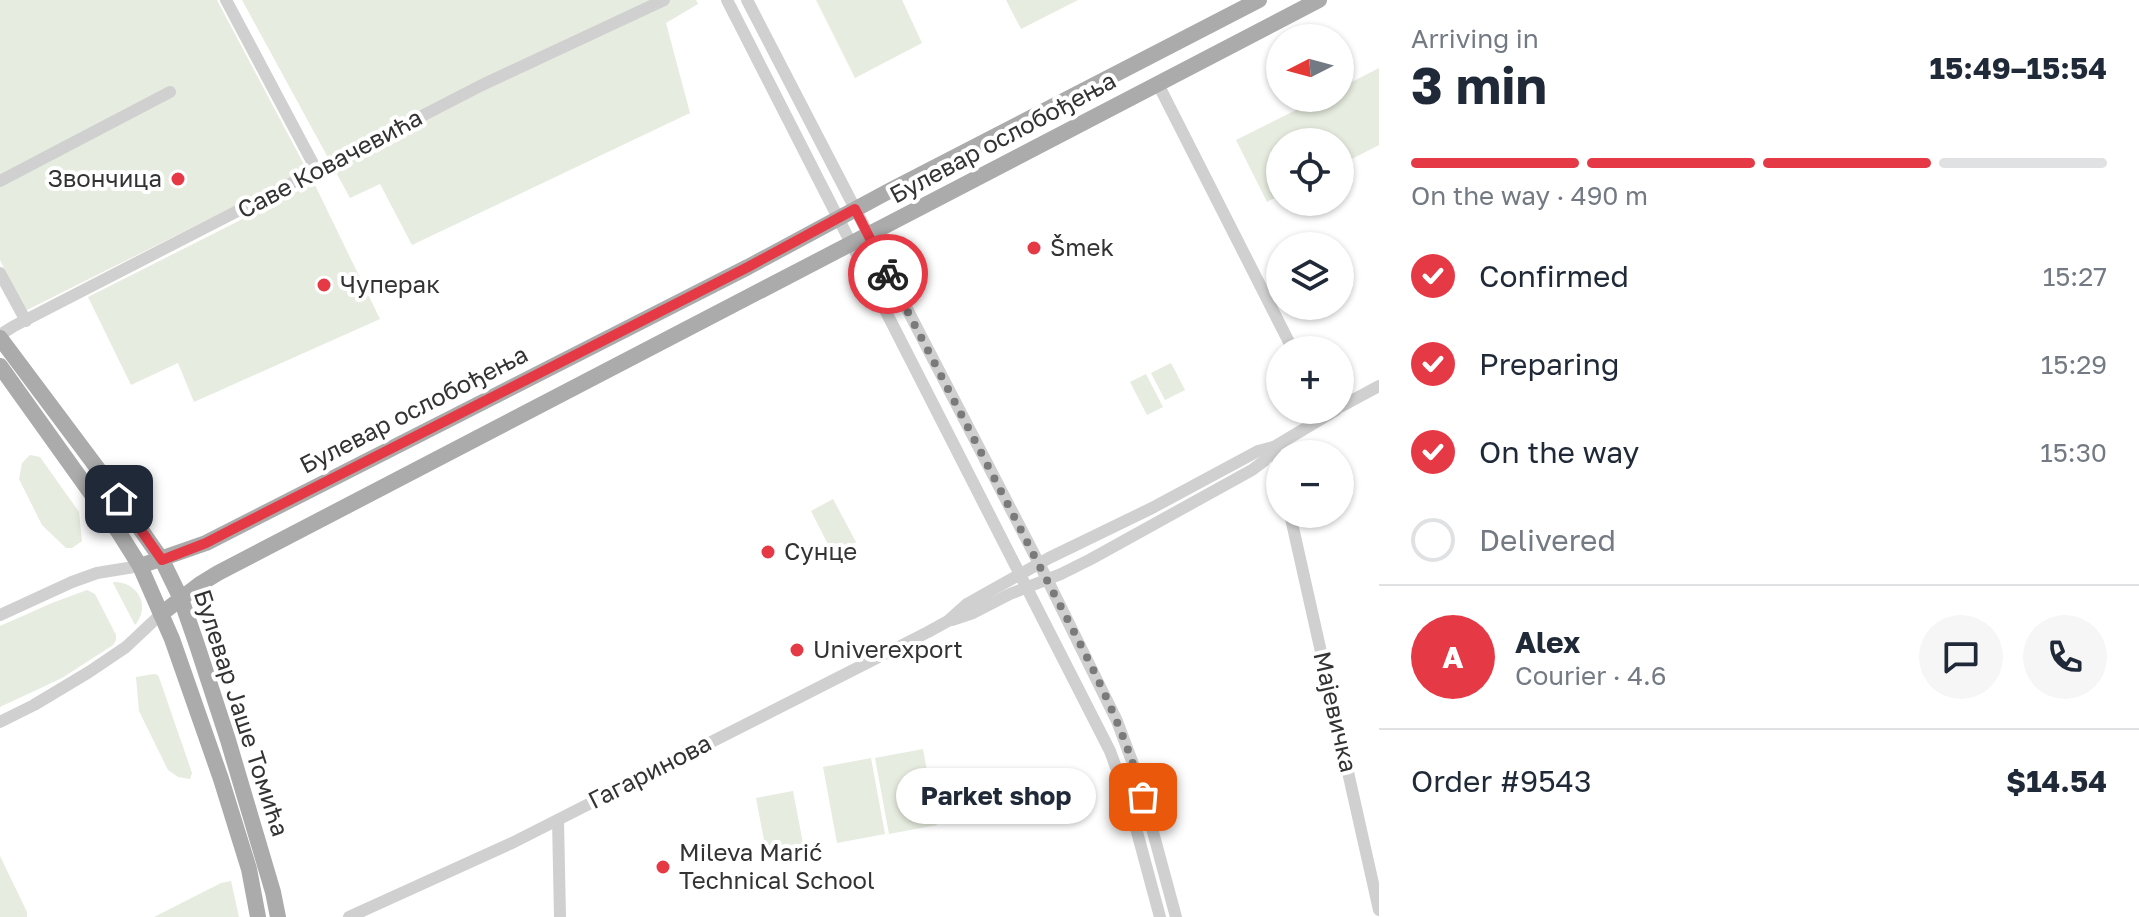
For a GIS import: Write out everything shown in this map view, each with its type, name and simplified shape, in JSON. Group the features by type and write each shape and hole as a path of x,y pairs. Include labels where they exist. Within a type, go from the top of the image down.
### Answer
{"main road":[{"name":"Булевар ослобођења","path":"140,566 206,543 734,274 1259,0"},
{"name":"Булевар ослобођења","path":"161,614 218,573 1319,0"},
{"name":"Булевар Јаше Томића","path":"0,336 162,560 181,599 228,740 278,917"},
{"name":"Булевар Јаше Томића","path":"0,366 140,566 174,644 221,779 249,869 258,917"}],"street":[{"path":"226,0 317,171"},
{"name":"Саве Ковачевића","path":"0,336 482,85 664,0"},
{"path":"727,0 1110,751 1126,794 1160,917"},
{"path":"747,0 1047,579 1117,721 1132,756 1176,917"},
{"path":"1158,84 1286,336"},
{"path":"0,181 170,92"},
{"path":"0,273 26,321"},
{"path":"1354,399 1379,386"},
{"path":"1285,440 1311,424"},
{"name":"Гагаринова","path":"948,621 967,604 1038,563 1266,449"},
{"name":"Гагаринова","path":"349,917 558,820 948,621 973,613 1091,559 1252,470 1266,458"},
{"name":"Мајевичка","path":"1293,528 1379,910"},
{"path":"0,615 50,590 85,577 140,566"},
{"path":"0,722 102,664 126,647 161,614"},
{"path":"558,820 560,917"}],"shaded area":[{"path":"0,0 217,0 307,170 25,311 0,260"},
{"path":"242,0 696,0 698,4 666,23 690,113 412,245 380,184 350,198"},
{"path":"816,0 902,0 922,43 855,78"},
{"path":"1006,0 1078,0 1021,29"},
{"path":"1379,68 1379,145 1354,158 1354,128 1266,128 1266,200 1236,140 1292,112 1354,112 1354,81"},
{"path":"314,183 380,319 194,402 178,363 131,385 88,297"},
{"path":"1171,363 1185,390 1165,400 1151,373"},
{"path":"1146,374 1163,407 1147,415 1130,382"},
{"path":"30,455 40,457 79,512 82,541 72,548 66,548 42,525 19,479 22,463"},
{"path":"833,499 856,542 833,554 811,511"},
{"path":"113,583 130,586 140,596 142,610 135,625"},
{"path":"87,590 95,594 116,635 113,645 62,678 0,707 0,626"},
{"path":"158,675 192,773 190,779 178,777 168,770 139,711 136,677"},
{"path":"923,749 937,825 889,834 875,758"},
{"path":"871,758 885,834 837,843 823,767"},
{"path":"793,791 805,854 768,861 756,798"},
{"path":"0,856 27,912 27,917 0,917"},
{"path":"231,881 239,917 154,917 221,883"}],"way so far":[{"path":"888,274 1047,579 1117,721 1132,756 1143,797"}],"place":[{"name":"Звончица","path":"178,179"},
{"name":"Šmek","path":"1034,248"},
{"name":"Чуперак","path":"324,285"},
{"name":"Сунце","path":"768,552"},
{"name":"Univerexport","path":"797,650"},
{"name":"Parket shop","path":"1143,797"},
{"name":"Mileva Marić Technical School","path":"663,867"}],"route":[{"path":"119,499 162,560 184,552 748,267 855,209 888,274"}]}
